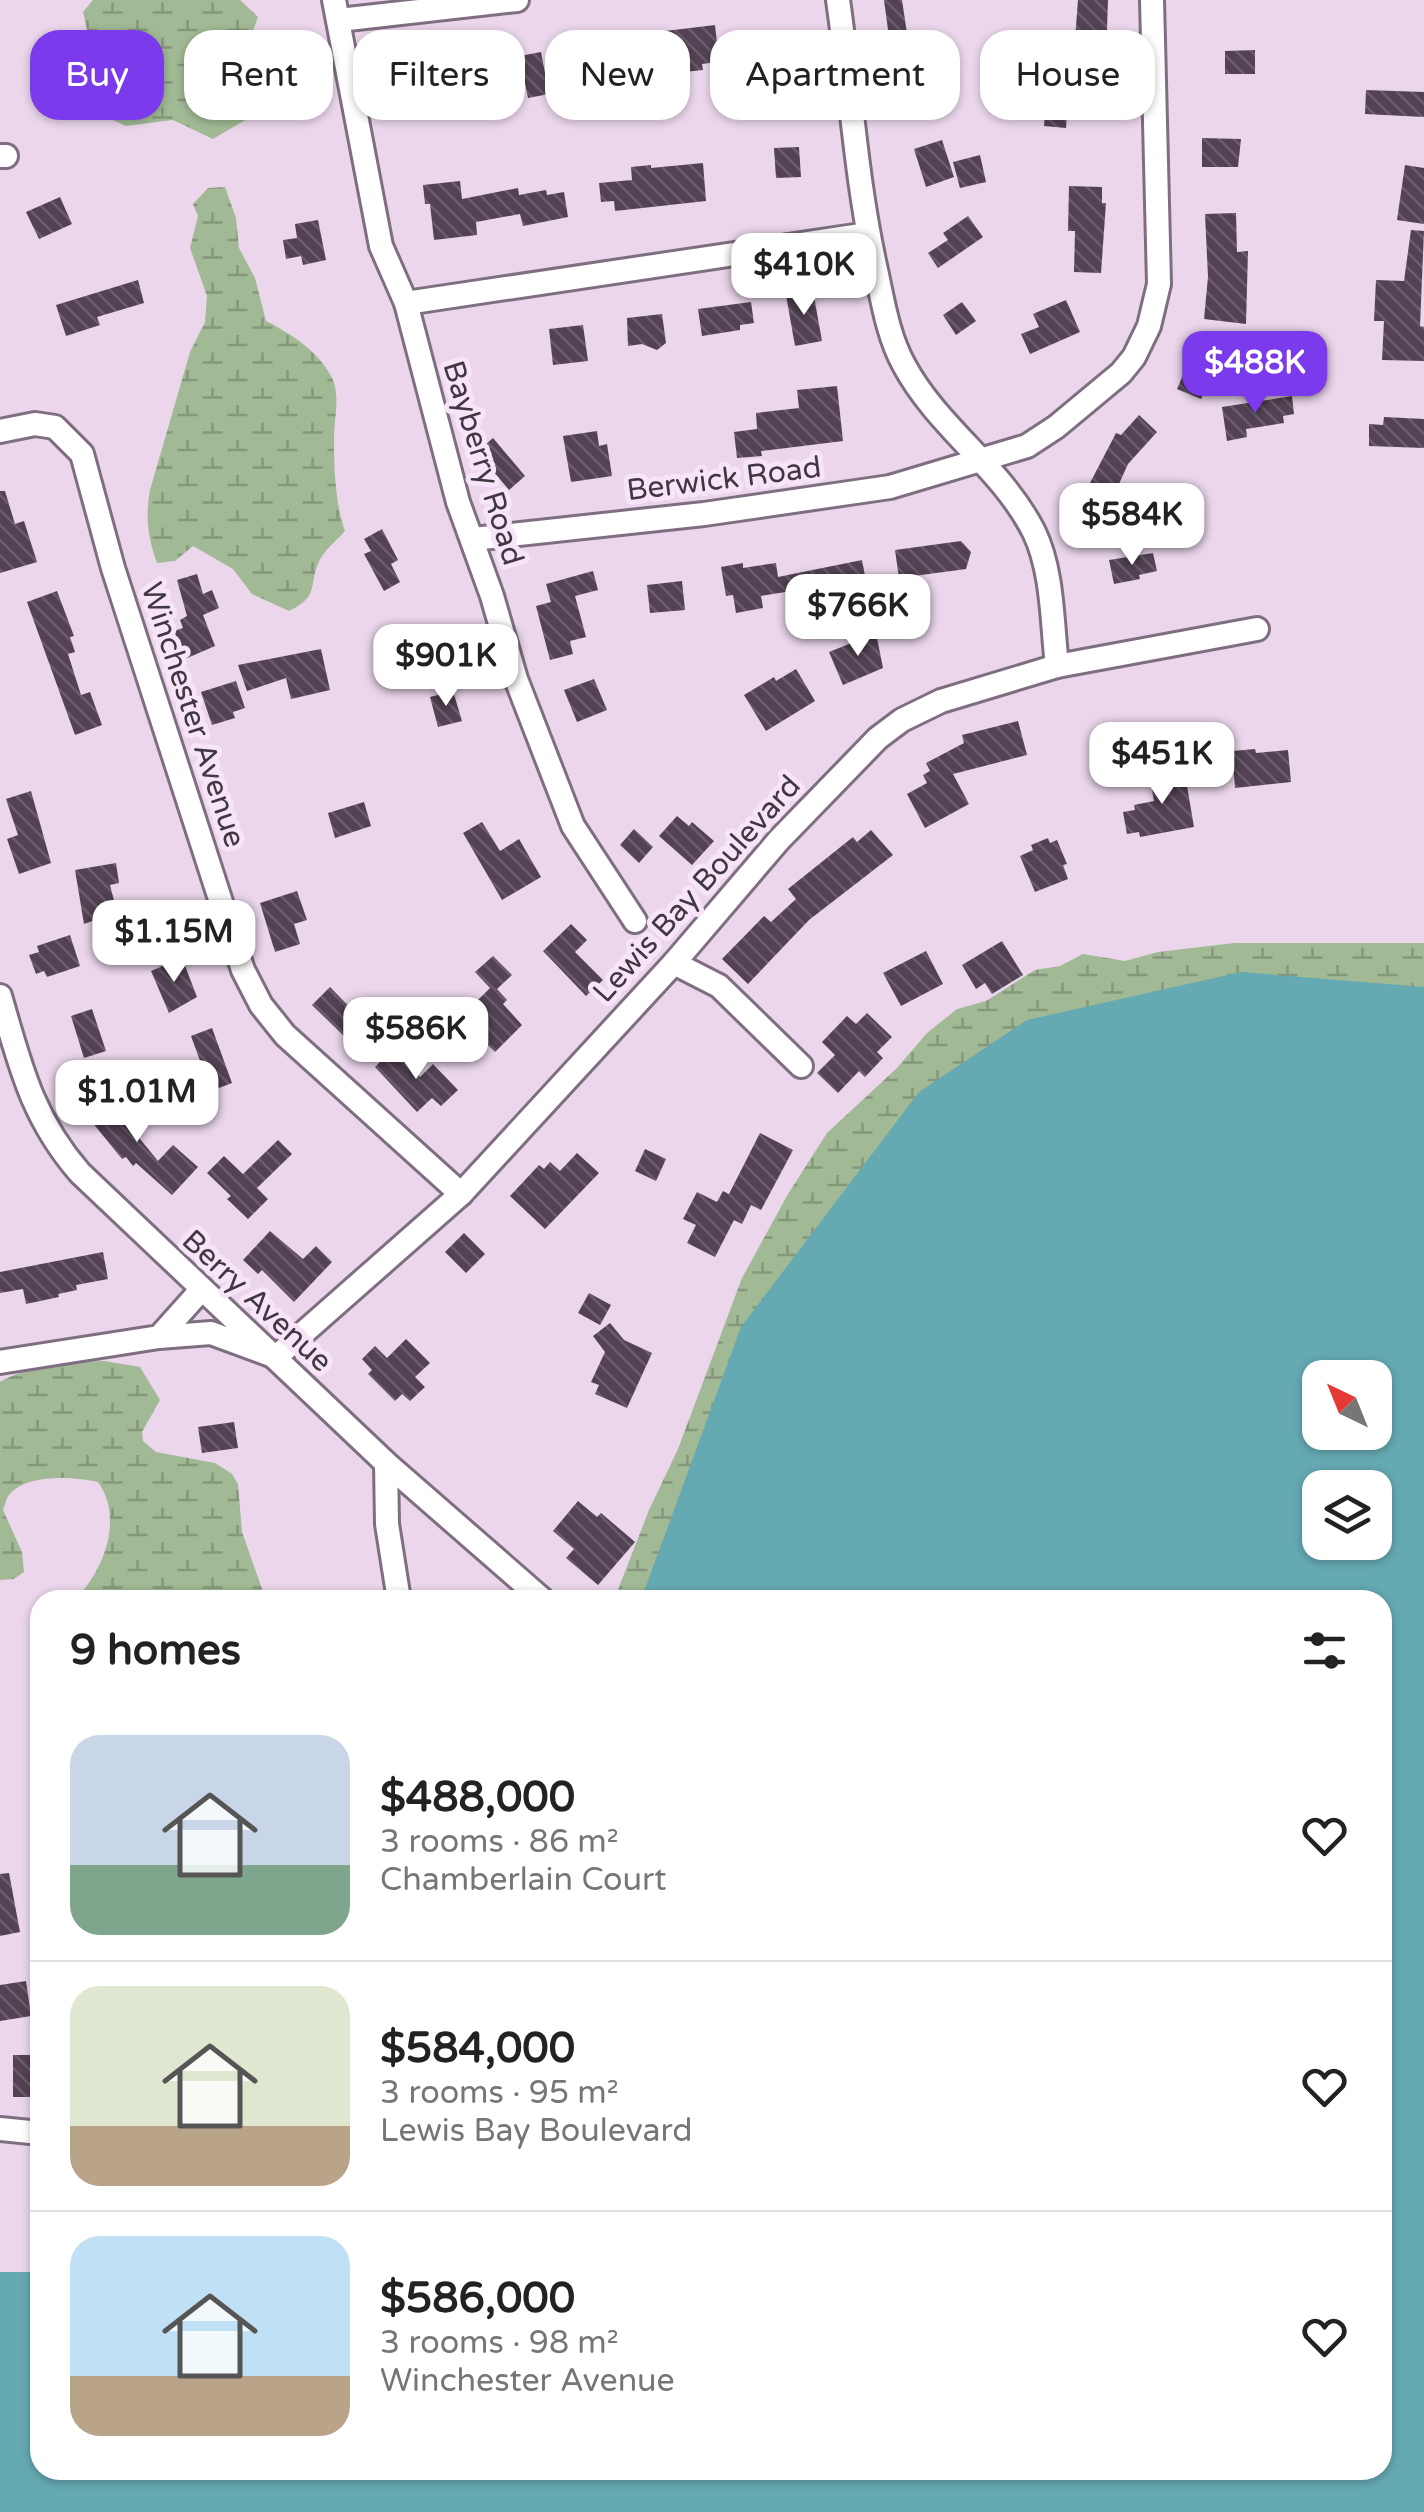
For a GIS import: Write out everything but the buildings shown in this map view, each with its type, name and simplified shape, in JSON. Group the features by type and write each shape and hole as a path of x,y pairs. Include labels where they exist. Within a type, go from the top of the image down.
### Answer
{"street":[{"path":"336,10 518,0"},
{"path":"838,0 854,151 888,322 904,364 931,404 1018,504 1036,536 1047,580 1058,666"},
{"name":"Berwick Road","path":"473,540 704,514 890,487 1027,446 1069,417 1121,374 1134,357 1149,326 1159,284 1152,0"},
{"name":"Bayberry Road","path":"336,10 380,246 406,303 446,460 516,679 574,826 635,921"},
{"path":"406,303 868,234"},
{"name":"Winchester Avenue","path":"0,431 55,427 82,454 162,723 244,970 261,1006 285,1035 338,1085 461,1194"},
{"name":"Lewis Bay Boulevard","path":"276,1357 461,1194 674,963 779,840 865,751 902,720 940,701 1058,666 1257,629"},
{"path":"674,963 719,986 801,1066"},
{"name":"Berry Avenue","path":"0,996 37,1111 56,1146 106,1200 386,1463 532,1590"},
{"path":"159,1337 201,1290"},
{"path":"0,1362 159,1337 212,1334 276,1357"},
{"path":"386,1463 387,1524 397,1590"},
{"path":"0,2129 30,2131"}],"green space":[{"path":"93,0 240,0 258,17 253,30 184,30 184,120 245,120 213,139 173,120 126,126 113,120 164,120 164,30 87,30 83,12"},
{"path":"225,187 236,218 239,248 255,278 266,321 311,351 331,376 336,390 335,473 345,531 322,556 306,599 289,611 252,594 233,569 193,546 175,561 157,563 150,536 150,490 190,352 205,322 207,296 190,248 198,216 193,204 208,188"},
{"path":"1234,943 1424,943 1424,1030 674,1590 618,1590 678,1449 742,1278 827,1133 897,1068 927,1033 957,1009 986,1001 1035,970 1060,966 1083,954 1125,961 1158,952"},
{"path":"104,1361 140,1367 160,1400 142,1432 143,1441 156,1452 215,1463 232,1474 238,1484 242,1532 262,1590 83,1590 107,1544 110,1528 106,1496 98,1482 52,1478 27,1483 9,1495 3,1510 22,1552 24,1572 14,1579 0,1580 0,1382 37,1368"}],"water":[{"path":"1241,972 1424,987 1424,2512 0,2512 0,2272 30,2272 30,2480 1392,2480 1392,1590 645,1590 741,1327 919,1092 1027,1020"}]}
